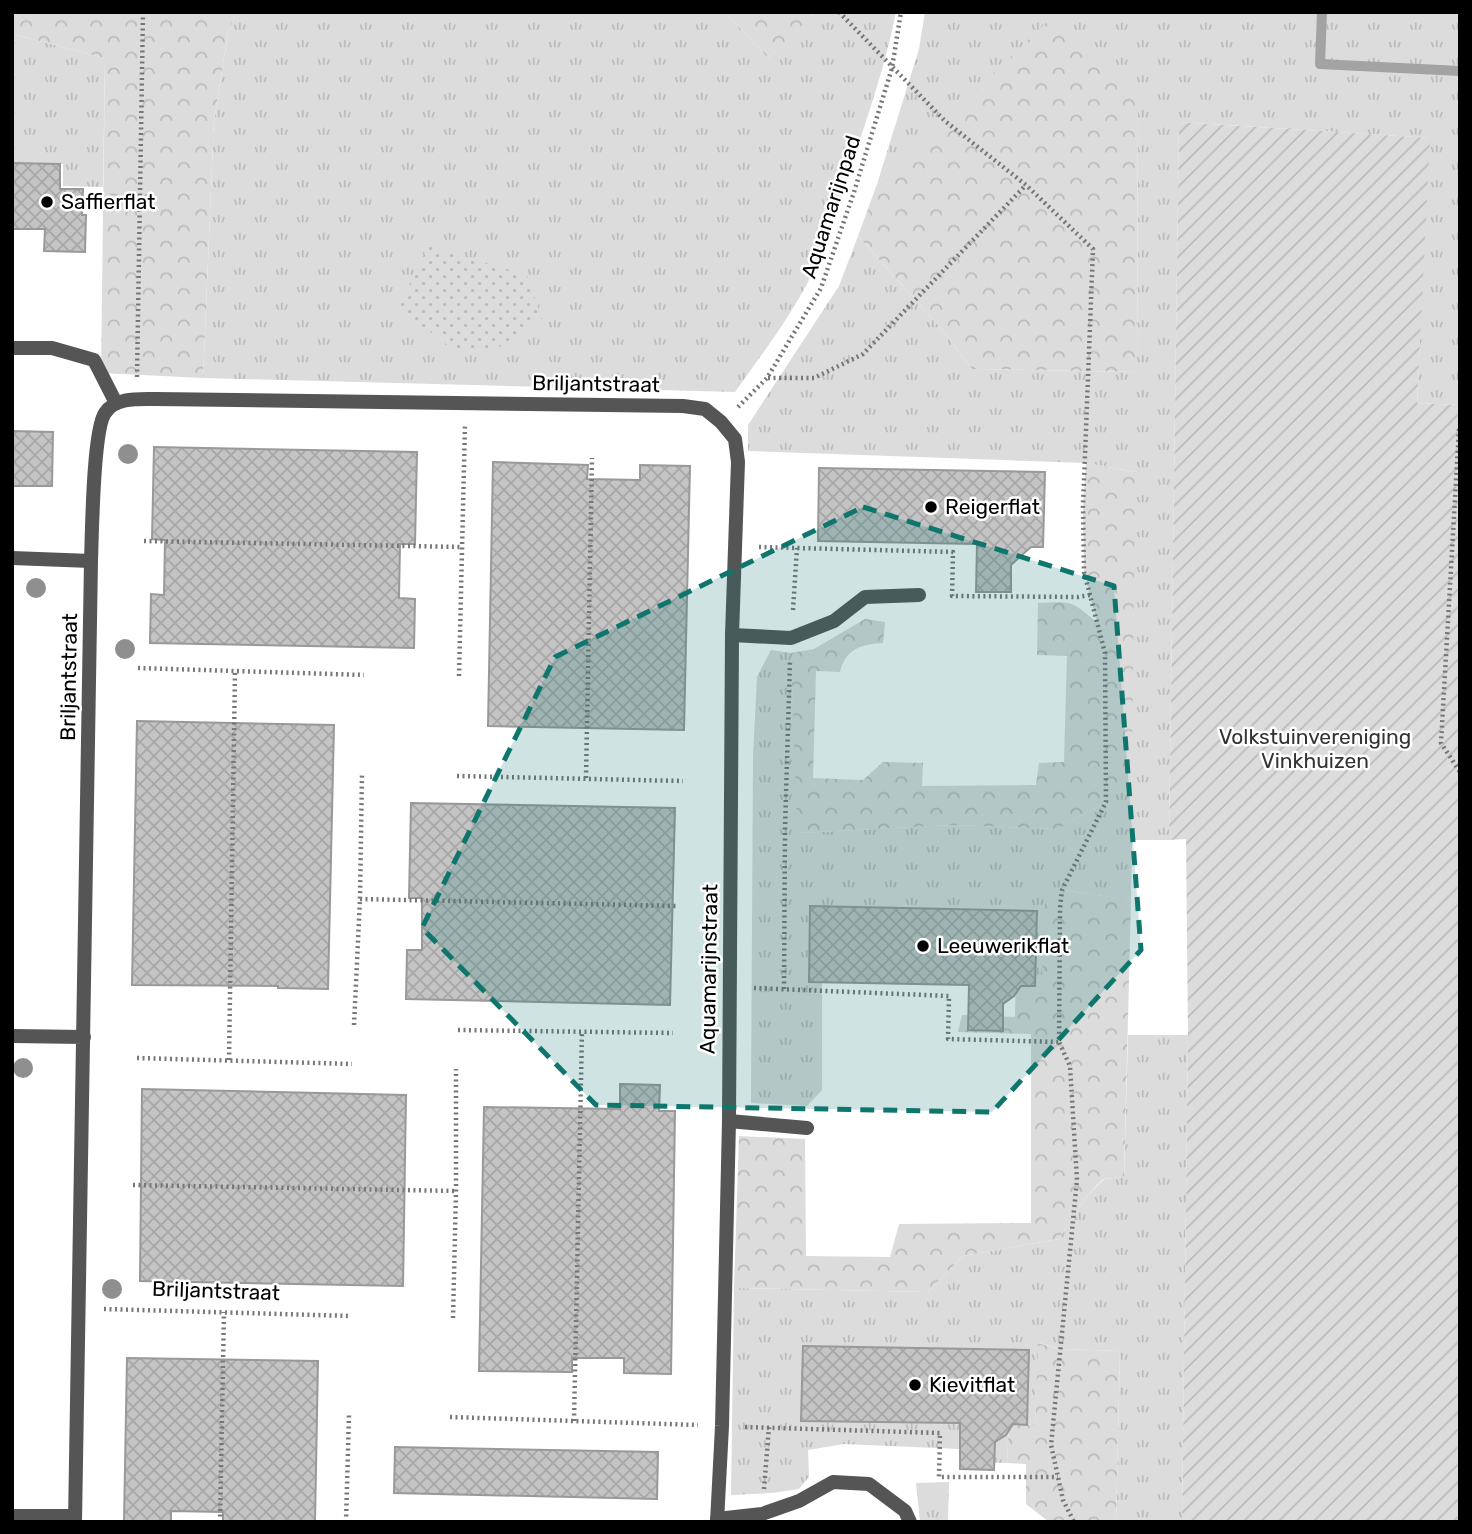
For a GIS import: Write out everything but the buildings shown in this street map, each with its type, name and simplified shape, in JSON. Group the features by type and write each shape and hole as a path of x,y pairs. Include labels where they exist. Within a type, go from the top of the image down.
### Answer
{"street":[{"path":"12,348 51,348 94,360 116,402"},
{"name":"Briljantstraat","path":"75,1519 91,561 98,433 104,413 116,402 136,399 682,406 705,409 721,422"},
{"name":"Aquamarijnstraat","path":"717,1520 722,1426 729,1121 732,635 738,462 735,439 721,422"},
{"path":"12,558 91,561"},
{"path":"732,635 791,638 834,621 865,597 919,595"},
{"path":"12,1036 84,1037"},
{"path":"729,1121 807,1128"},
{"path":"717,1520 762,1514 799,1501 833,1482 869,1484 905,1511 910,1522"},
{"path":"12,1516 75,1519"}],"path":[{"path":"136,399 144,12"},
{"path":"839,12 945,121 1026,185 1093,249 1083,506 1084,572 1105,653 1107,802 1062,890 1059,908 1059,1042 1070,1066 1077,1180 1051,1445 1063,1500 1074,1522"},
{"name":"Aquamarijnpad","path":"721,422 767,378 821,288 854,192 891,68 901,12"},
{"path":"767,378 814,378 863,354 1026,185"},
{"path":"459,676 465,403"},
{"path":"1459,429 1441,743 1460,772"},
{"path":"586,778 592,458"},
{"path":"144,541 462,547"},
{"path":"758,547 953,552 952,596 1090,596"},
{"path":"784,989 785,828 791,638 797,548"},
{"path":"138,668 364,675"},
{"path":"229,1060 235,671"},
{"path":"354,1024 362,774"},
{"path":"457,776 683,781"},
{"path":"360,899 678,906"},
{"path":"746,988 949,996 948,1039 1059,1042"},
{"path":"458,1030 673,1033"},
{"path":"574,1421 582,1031"},
{"path":"137,1058 352,1064"},
{"path":"453,1318 456,1069"},
{"path":"133,1185 456,1191"},
{"name":"Briljantstraat","path":"79,1308 351,1316"},
{"path":"220,1522 224,1312"},
{"path":"346,1522 349,1415"},
{"path":"450,1417 940,1433 939,1477 1058,1477"},
{"path":"762,1514 769,1427"}],"highlighted area":[{"path":"863,507 1114,586 1141,950 992,1112 596,1105 422,928 555,657"}],"green space":[{"path":"12,12 236,12 228,33 214,120 203,378 101,373 105,58 12,34"},
{"path":"236,12 725,12 768,58 813,15 810,12 896,12 877,87 823,249 794,307 735,392 203,378 214,120 228,33"},
{"path":"725,12 810,12 813,16 768,58"},
{"path":"925,12 1460,12 1460,405 1417,403 1429,138 1179,122 1169,840 1132,840 1131,900 1062,890 1042,978 822,978 822,1090 807,1106 751,1103 753,757 757,677 771,650 791,653 798,833 953,825 1058,829 1106,802 1135,472 1086,463 748,451 748,425 839,286 858,236 939,326 972,369 1137,372 1138,104 945,121 877,184 919,49"},
{"path":"1047,22 1138,104 1137,372 972,369 939,326 858,236 877,184"},
{"path":"12,34 105,58 103,187 63,186 63,164 12,163"},
{"name":"Volkstuinvereniging Vinkhuizen","path":"1179,122 1430,138 1417,403 1460,405 1460,1522 1182,1522 1188,1035 1186,839 1169,840"},
{"path":"428,246 527,275 542,319 492,352 457,352 398,308"},
{"path":"1086,463 1135,472 1132,758 1106,802 1058,829 953,825 797,833 791,653 814,649 865,619 885,622 883,643 868,645 850,653 840,672 816,671 813,778 863,780 883,762 923,763 922,786 1036,785 1039,763 1064,762 1067,656 1037,655 1038,603 1071,604 1097,622 1084,572 1083,506"},
{"path":"1062,890 1131,900 1124,1177 1103,1179 1086,1197 1059,1239 963,1256 928,1292 734,1288 739,1136 805,1139 806,1256 890,1257 899,1224 1031,1223 1031,1034 958,1032 962,1015 1015,1017 1016,977 1042,978 1045,901"},
{"path":"1128,1035 1188,1035 1182,1522 1116,1522 1120,1351 1060,1349 1039,1343 1035,1425 1009,1424 1007,1463 959,1462 959,1449 844,1444 808,1450 809,1477 799,1489 731,1495 734,1288 928,1292 963,1256 1059,1239 1086,1197 1104,1179 1124,1177"},
{"path":"1038,1343 1060,1349 1120,1351 1116,1522 1049,1522 1026,1504 1026,1464 1007,1463 1009,1424 1035,1425"},
{"path":"949,1482 948,1522 920,1522 916,1483"}],"waterway":[{"path":"1322,12 1320,64 1460,71"}],"place":[{"name":"Saffierflat","path":"47,202"},
{"name":"Reigerflat","path":"931,507"},
{"name":"Leeuwerikflat","path":"923,946"},
{"name":"Kievitflat","path":"915,1385"}]}
